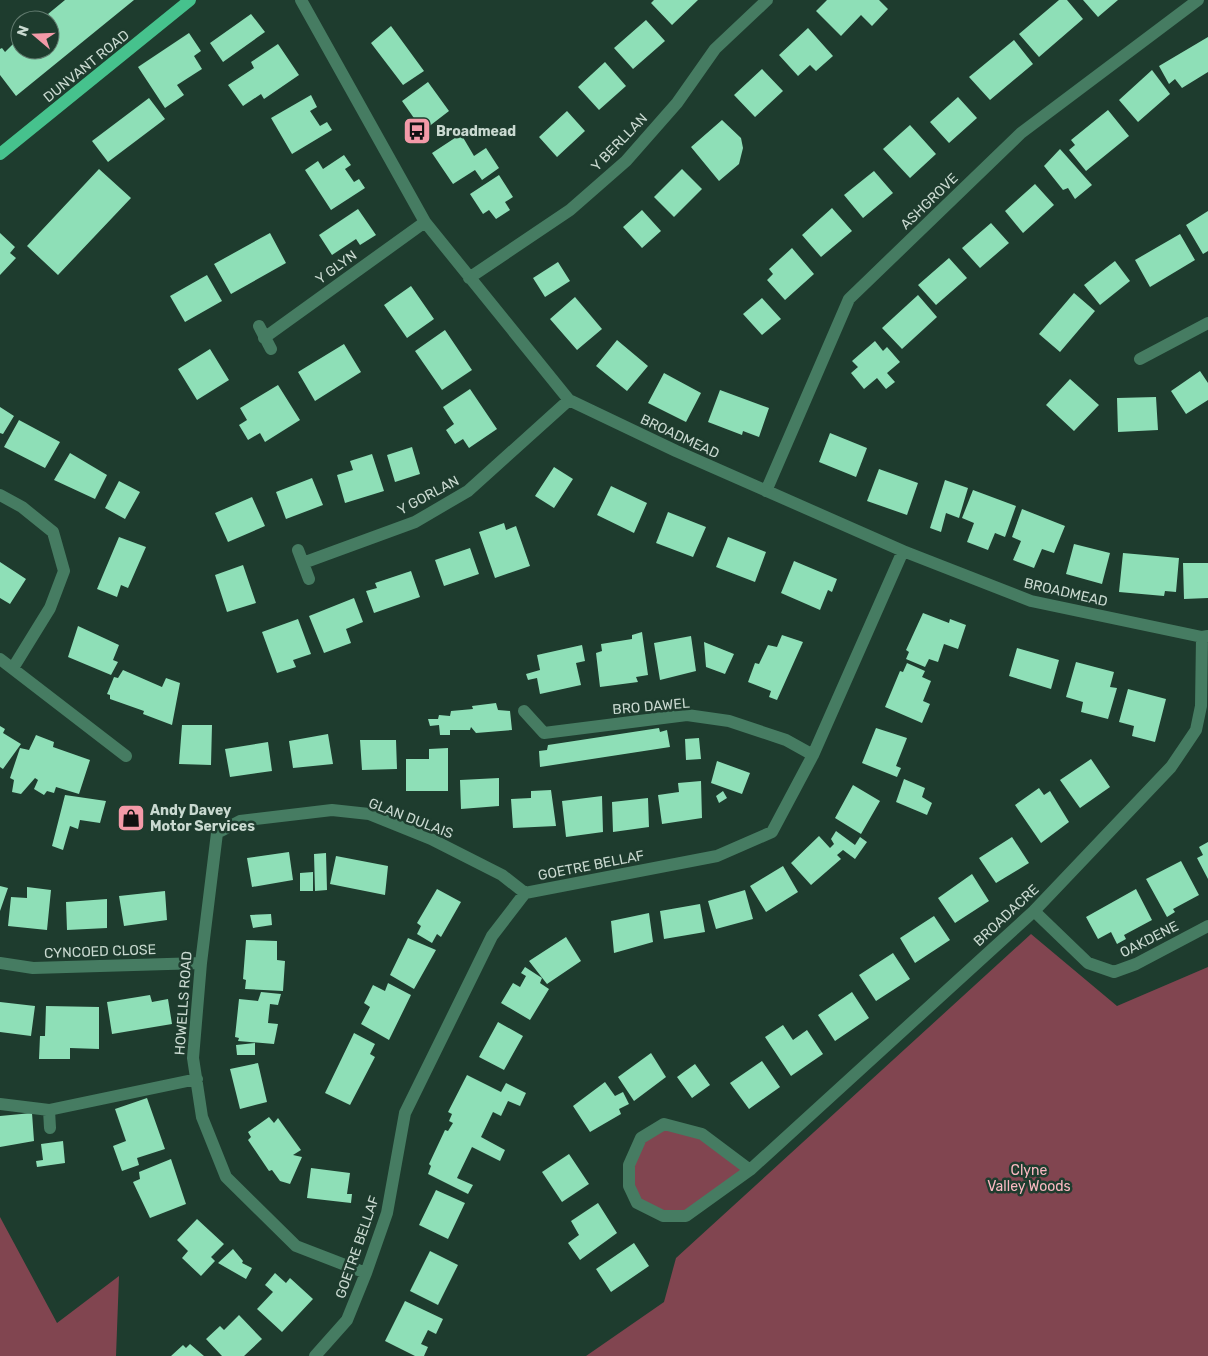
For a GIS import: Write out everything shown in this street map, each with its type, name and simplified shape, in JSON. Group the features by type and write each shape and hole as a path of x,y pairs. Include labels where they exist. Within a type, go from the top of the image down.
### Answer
{"main road":[{"name":"DUNVANT ROAD","path":"0,154 190,0"}],"street":[{"name":"BROADMEAD","path":"301,0 425,222 569,400 676,452 903,552 1031,601 1205,636"},
{"name":"Y BERLLAN","path":"469,278 570,210 626,161 677,103 715,49 767,0"},
{"name":"ASHGROVE","path":"766,491 849,299 1021,133 1198,0"},
{"name":"Y GLYN","path":"265,338 425,222"},
{"path":"1140,360 1208,323"},
{"name":"Y GORLAN","path":"303,563 415,522 468,492 569,400"},
{"path":"0,495 22,507 53,532 64,571 50,608 13,668"},
{"path":"298,550 309,579"},
{"name":"GOETRE BELLAF","path":"315,1356 347,1320 387,1213 405,1113 492,936 525,893 717,856 772,832 813,755 903,552"},
{"name":"BROADACRE","path":"750,1170 702,1134 664,1124 641,1138 629,1165 629,1186 637,1203 663,1216 686,1216 750,1170 1034,911 1171,767 1196,730 1201,706 1205,636"},
{"path":"0,659 126,756"},
{"name":"BRO DAWEL","path":"524,711 544,733 688,715 729,721 786,740 813,755"},
{"name":"GLAN DULAIS","path":"217,833 240,820 332,810 369,814 431,839 493,870 525,893"},
{"name":"HOWELLS ROAD","path":"217,833 201,963 193,1058 202,1117 226,1178 296,1246 366,1273"},
{"name":"OAKDENE","path":"1034,911 1088,963 1114,972 1136,964 1208,926"},
{"name":"CYNCOED CLOSE","path":"0,963 33,968 201,963"},
{"path":"0,1104 49,1110 196,1080"},
{"path":"49,1110 50,1128"}],"green space":[{"name":"Clyne Valley Woods","path":"1031,934 1117,1006 1208,967 1208,1356 586,1356 664,1302 676,1258"},
{"path":"664,1124 702,1134 750,1170 686,1216 637,1203 629,1186 641,1138"},
{"path":"0,1217 57,1323 119,1276 116,1356 0,1356"}],"building":[{"path":"65,0 134,0 16,96 0,75 0,49 2,48 5,52 10,47 10,60 60,60 60,10 53,10"},
{"path":"654,0 698,0 672,25 651,3"},
{"path":"827,0 879,0 888,9 872,26 861,15 841,36 816,11"},
{"path":"1059,0 1067,0 1083,19 1039,57 1019,34"},
{"path":"1083,0 1118,0 1098,17"},
{"path":"251,14 265,32 223,62 210,43"},
{"path":"646,20 665,41 633,69 614,48"},
{"path":"391,26 424,71 403,85 371,43"},
{"path":"808,28 833,56 816,71 810,65 798,76 779,55"},
{"path":"189,33 201,51 194,56 202,69 177,85 184,95 165,108 138,67"},
{"path":"1208,37 1208,72 1182,88 1175,79 1169,84 1159,66"},
{"path":"1014,40 1033,64 990,100 969,77"},
{"path":"278,44 299,75 264,99 261,94 243,106 228,85 254,68 251,62"},
{"path":"605,62 626,86 599,110 578,87"},
{"path":"762,69 783,91 755,117 734,95"},
{"path":"1152,70 1170,94 1138,122 1119,100"},
{"path":"428,82 449,111 423,131 402,101"},
{"path":"311,95 317,107 310,111 320,126 327,122 332,130 292,154 271,118"},
{"path":"958,97 977,118 949,143 930,122"},
{"path":"149,98 165,119 108,162 92,141"},
{"path":"1108,110 1129,136 1086,171 1069,150 1075,145 1071,140"},
{"path":"567,111 585,131 557,157 539,137"},
{"path":"722,120 741,138 743,148 739,164 719,181 691,147"},
{"path":"910,125 936,154 910,178 883,149"},
{"path":"461,134 474,156 486,148 499,168 482,180 475,170 453,184 432,153"},
{"path":"1060,149 1092,185 1075,199 1068,188 1063,190 1044,166"},
{"path":"344,155 351,165 345,169 354,182 359,179 365,188 331,210 305,170 318,161 323,169"},
{"path":"99,169 131,198 58,275 27,246"},
{"path":"682,169 702,189 674,217 654,197"},
{"path":"874,171 893,193 863,218 844,195"},
{"path":"499,175 513,197 505,202 510,210 496,219 489,210 483,214 470,194"},
{"path":"1035,184 1054,205 1023,233 1005,211"},
{"path":"832,208 852,231 821,257 802,235"},
{"path":"358,209 376,235 360,245 356,239 332,255 319,235"},
{"path":"642,210 661,231 642,248 623,227"},
{"path":"1208,211 1208,251 1203,254 1186,225"},
{"path":"991,223 1009,243 980,268 962,248"},
{"path":"0,233 15,247 10,253 16,258 0,275"},
{"path":"270,233 286,263 231,294 214,264"},
{"path":"1180,234 1195,260 1150,287 1135,260"},
{"path":"792,248 814,274 785,300 767,280 773,274 769,269"},
{"path":"949,258 967,278 936,305 918,285"},
{"path":"1115,261 1130,281 1100,305 1084,285"},
{"path":"558,262 570,281 545,297 533,278"},
{"path":"207,275 222,301 185,322 170,296"},
{"path":"411,286 434,319 407,338 384,305"},
{"path":"1074,293 1095,311 1060,352 1039,334"},
{"path":"918,295 937,317 902,349 882,328"},
{"path":"575,297 602,329 577,350 550,319"},
{"path":"762,298 781,319 762,335 743,314"},
{"path":"445,330 472,370 442,390 415,351"},
{"path":"617,340 648,366 627,391 596,366"},
{"path":"875,341 883,351 887,347 900,362 887,373 895,382 886,389 877,378 864,389 851,373 858,367 852,361"},
{"path":"344,344 361,372 315,401 298,372"},
{"path":"210,349 229,380 197,400 178,369"},
{"path":"1200,371 1208,383 1208,400 1186,414 1171,391"},
{"path":"664,373 701,393 686,422 648,403"},
{"path":"1070,379 1099,405 1074,431 1046,405"},
{"path":"278,385 300,420 265,442 260,433 248,440 239,425 247,420 240,408"},
{"path":"470,389 497,429 469,448 463,439 455,444 446,430 454,424 443,407"},
{"path":"720,390 769,408 759,437 743,431 742,435 708,422"},
{"path":"1156,397 1158,430 1118,432 1117,398"},
{"path":"0,407 14,416 3,434 0,433"},
{"path":"19,420 60,442 45,468 4,447"},
{"path":"830,433 867,448 856,477 819,462"},
{"path":"412,447 420,474 395,482 387,455"},
{"path":"70,453 107,475 95,499 54,480"},
{"path":"372,454 384,491 345,503 337,475 353,470 350,461"},
{"path":"554,467 573,479 554,508 535,496"},
{"path":"879,469 918,483 907,515 867,501"},
{"path":"312,478 323,505 286,519 276,492"},
{"path":"945,480 968,488 959,518 946,513 941,532 930,528"},
{"path":"119,481 140,492 125,519 105,508"},
{"path":"611,486 647,503 634,533 597,515"},
{"path":"973,490 1016,506 1005,537 995,533 988,550 967,542 974,523 962,518"},
{"path":"252,497 265,526 228,542 215,513"},
{"path":"1022,509 1065,526 1054,553 1042,549 1034,568 1013,560 1021,541 1012,537"},
{"path":"668,512 706,527 693,557 656,543"},
{"path":"504,523 506,530 516,526 530,566 495,578 479,532"},
{"path":"119,537 146,547 128,588 121,585 117,597 97,589"},
{"path":"728,537 766,552 755,582 716,567"},
{"path":"1074,544 1110,553 1102,584 1066,574"},
{"path":"470,548 479,574 444,586 435,560"},
{"path":"1123,553 1179,558 1176,592 1165,591 1164,596 1119,592"},
{"path":"794,561 837,579 832,592 828,590 820,610 781,593"},
{"path":"0,562 26,579 10,604 0,598"},
{"path":"1183,563 1208,563 1208,598 1184,599"},
{"path":"243,565 256,603 227,612 215,575"},
{"path":"411,571 420,597 374,613 366,591 377,588 375,583"},
{"path":"354,598 363,622 346,629 351,643 324,653 309,616"},
{"path":"923,613 949,623 950,619 966,625 958,649 944,644 938,662 929,659 925,667 906,659 909,652 906,650"},
{"path":"298,619 311,654 293,660 296,667 277,673 262,632"},
{"path":"78,626 119,645 113,660 118,662 111,675 68,657"},
{"path":"642,632 648,675 636,677 638,682 600,687 596,653 602,651 601,644 632,639 632,635"},
{"path":"782,635 803,642 777,700 769,697 771,691 748,682 755,663 759,664 768,645 777,647"},
{"path":"691,636 696,671 660,680 654,643"},
{"path":"704,642 734,654 725,674 706,667"},
{"path":"582,645 585,661 576,663 581,685 540,694 537,678 528,680 526,674 540,670 537,655"},
{"path":"1017,648 1059,660 1051,689 1009,676"},
{"path":"1076,662 1114,672 1110,687 1117,688 1108,719 1081,712 1083,702 1066,697"},
{"path":"907,663 925,671 922,677 931,681 923,701 930,704 922,723 885,707 900,671 903,672"},
{"path":"123,670 162,687 166,678 180,683 172,725 143,714 144,711 110,699 110,695 107,694 114,677 118,678"},
{"path":"1128,689 1166,699 1155,742 1132,736 1134,726 1119,722"},
{"path":"496,703 498,710 510,711 512,730 476,733 471,727 470,730 450,730 450,735 440,735 439,725 430,726 428,719 438,719 439,715 450,716 451,711 473,709 472,706"},
{"path":"182,725 212,725 211,765 179,764"},
{"path":"0,726 5,729 3,733 21,744 3,769 0,767"},
{"path":"659,728 660,732 667,730 670,747 540,767 539,751 547,750 548,745"},
{"path":"876,728 907,738 896,766 901,768 897,777 862,763"},
{"path":"328,734 333,764 293,768 289,741"},
{"path":"36,735 54,742 53,747 90,760 79,794 56,787 54,793 47,791 44,795 34,789 38,780 35,778 21,794 12,792 14,780 10,778 20,748 29,750"},
{"path":"699,738 701,759 686,760 685,739"},
{"path":"360,740 396,740 397,769 362,770"},
{"path":"268,742 272,771 230,777 225,749"},
{"path":"448,748 448,791 406,791 406,759 429,759 429,749"},
{"path":"1091,759 1110,787 1080,808 1060,780"},
{"path":"717,761 750,773 742,794 711,783"},
{"path":"499,778 499,806 461,809 460,780"},
{"path":"904,779 925,788 922,797 932,803 927,815 896,802"},
{"path":"701,781 702,818 662,824 658,795 679,792 678,783"},
{"path":"853,785 880,801 861,834 835,818"},
{"path":"1039,788 1044,795 1050,791 1069,822 1041,843 1015,805"},
{"path":"551,790 556,826 513,828 511,799 531,798 531,791"},
{"path":"723,791 727,798 719,803 716,796"},
{"path":"65,795 106,801 100,823 80,820 78,829 70,826 63,850 52,846"},
{"path":"602,796 603,832 566,837 562,801"},
{"path":"648,798 649,827 613,832 612,802"},
{"path":"836,831 855,845 860,837 867,842 855,859 843,850 837,855 841,859 811,885 791,863 819,836 830,848 834,844 831,839"},
{"path":"1012,837 1029,863 996,883 979,858"},
{"path":"1208,842 1208,879 1197,858 1203,855 1199,847"},
{"path":"289,852 293,880 252,887 247,858"},
{"path":"326,853 327,890 315,891 314,854"},
{"path":"336,856 388,866 385,895 330,884"},
{"path":"1181,861 1199,895 1173,909 1175,912 1167,917 1146,879"},
{"path":"783,866 798,892 766,912 750,886"},
{"path":"313,872 313,891 300,891 300,873"},
{"path":"972,874 989,901 955,923 938,898"},
{"path":"0,886 8,888 0,911"},
{"path":"27,887 51,890 47,930 8,926 11,897 27,898"},
{"path":"437,889 461,902 441,937 437,934 432,943 417,934 421,926 417,923"},
{"path":"1136,889 1152,920 1124,935 1126,939 1117,944 1111,932 1098,939 1086,917"},
{"path":"745,890 753,919 716,929 708,901"},
{"path":"165,891 167,920 124,926 119,896"},
{"path":"107,899 107,928 67,930 66,902"},
{"path":"700,904 705,932 664,939 660,911"},
{"path":"649,913 653,942 614,953 611,921"},
{"path":"271,914 272,925 253,928 250,915"},
{"path":"934,916 950,940 915,963 900,938"},
{"path":"566,937 581,961 547,984 529,961"},
{"path":"408,938 436,950 414,989 390,975"},
{"path":"246,940 277,941 277,960 285,961 283,991 245,989 246,980 243,979"},
{"path":"893,953 910,979 876,1001 859,975"},
{"path":"525,967 542,978 540,983 549,989 530,1020 501,1003 513,983 520,987 526,976 521,973"},
{"path":"388,983 411,995 389,1040 361,1024 370,1007 364,1003 373,985 385,991"},
{"path":"261,992 281,994 278,1005 270,1004 268,1023 278,1024 274,1044 238,1041 239,1038 235,1037 239,999 258,1001"},
{"path":"852,992 869,1018 835,1041 818,1015"},
{"path":"150,995 152,1002 168,999 172,1024 112,1034 107,1002"},
{"path":"0,1002 35,1006 31,1036 0,1032"},
{"path":"46,1006 99,1007 99,1049 70,1048 70,1059 39,1059 40,1036 45,1036"},
{"path":"498,1022 523,1036 504,1070 479,1057"},
{"path":"783,1025 793,1040 807,1030 823,1054 791,1076 765,1037"},
{"path":"354,1033 375,1044 370,1054 375,1057 350,1105 325,1093"},
{"path":"255,1043 255,1055 237,1055 236,1045"},
{"path":"651,1053 666,1077 634,1101 618,1077"},
{"path":"762,1061 780,1087 749,1109 730,1083"},
{"path":"258,1063 267,1102 240,1109 230,1069"},
{"path":"695,1064 710,1085 692,1098 677,1077"},
{"path":"467,1075 501,1092 506,1083 526,1093 520,1106 508,1101 501,1116 493,1112 481,1137 505,1150 500,1161 472,1147 457,1178 473,1185 468,1194 428,1174 431,1166 429,1164 445,1130 448,1131 453,1123 449,1121 452,1114 448,1112"},
{"path":"605,1082 615,1096 623,1092 629,1104 619,1109 621,1114 590,1132 573,1106"},
{"path":"147,1098 165,1149 137,1158 139,1165 122,1171 113,1146 126,1141 115,1109"},
{"path":"32,1113 34,1141 0,1147 0,1116"},
{"path":"269,1117 274,1123 278,1118 301,1150 293,1155 302,1157 290,1184 280,1181 272,1170 269,1171 248,1140 251,1137 248,1132"},
{"path":"63,1141 65,1163 37,1167 36,1161 43,1160 41,1144"},
{"path":"569,1154 589,1184 562,1202 542,1172"},
{"path":"171,1159 186,1204 150,1218 133,1182 140,1179 139,1172"},
{"path":"311,1168 350,1173 347,1194 352,1194 351,1203 307,1198"},
{"path":"436,1190 465,1203 448,1239 419,1225"},
{"path":"598,1203 617,1233 580,1260 568,1243 579,1235 571,1221"},
{"path":"197,1219 224,1244 211,1257 215,1261 201,1276 182,1258 188,1251 177,1240"},
{"path":"634,1243 649,1266 611,1292 596,1269"},
{"path":"233,1249 243,1261 242,1263 252,1268 246,1279 218,1263"},
{"path":"430,1251 458,1265 438,1305 410,1291"},
{"path":"275,1273 286,1283 290,1278 313,1299 282,1332 257,1309 273,1292 265,1285"},
{"path":"405,1301 443,1319 436,1334 428,1330 421,1344 428,1347 424,1356 415,1356 385,1341"},
{"path":"239,1315 262,1339 244,1356 222,1356 206,1339 220,1326 224,1330"},
{"path":"190,1344 204,1356 171,1356 183,1345 186,1348"}],"place":[{"name":"Broadmead","path":"417,131"},
{"name":"Andy Davey Motor Services","path":"131,818"}]}
